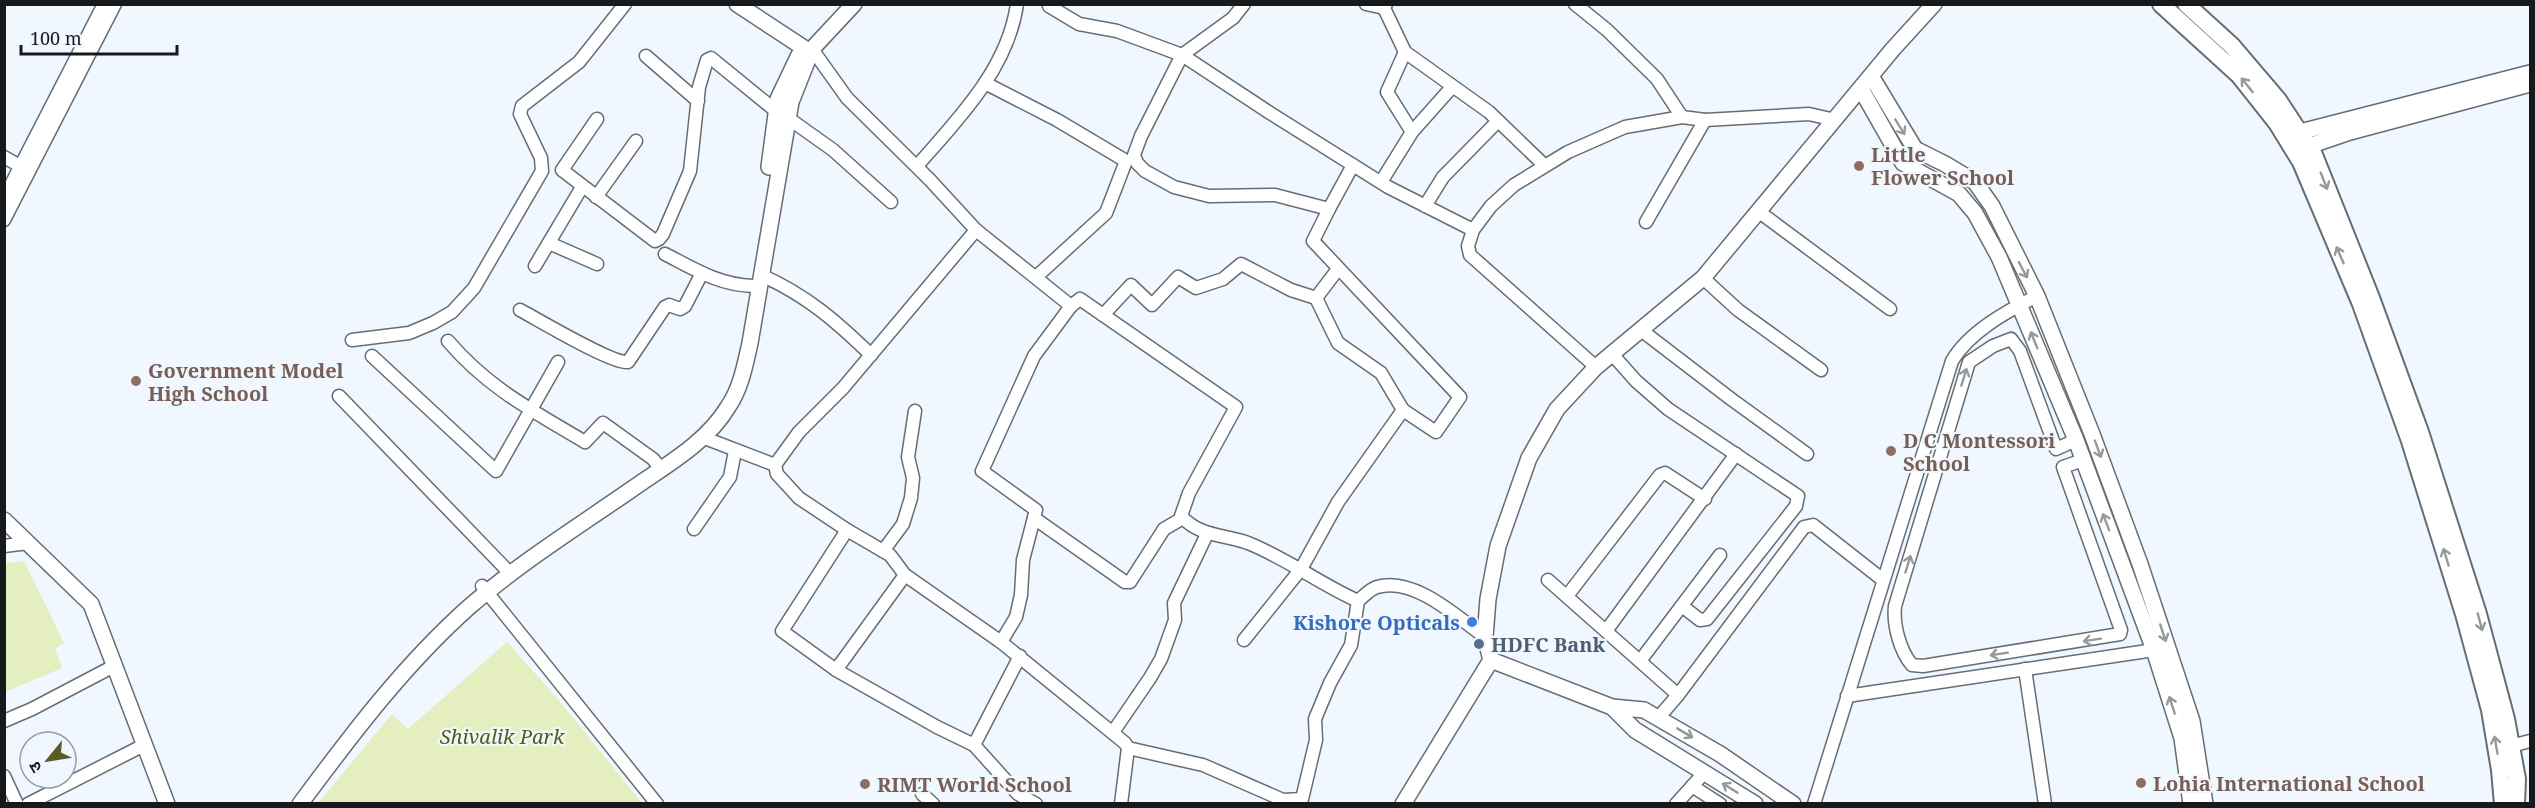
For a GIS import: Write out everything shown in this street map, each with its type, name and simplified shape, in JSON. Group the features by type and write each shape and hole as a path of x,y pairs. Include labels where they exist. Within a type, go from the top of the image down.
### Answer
{"main road":[{"path":"2151,4 2166,9 2239,75 2277,123 2301,162 2361,304 2410,441 2464,614 2490,710 2503,804"},
{"path":"2186,4 2232,46 2278,100 2304,139 2371,298 2420,432 2478,614 2506,719 2517,779 2516,804"}],"street":[{"path":"4,198 104,4"},
{"path":"4,220 115,4"},
{"path":"352,340 409,333 433,323 452,312 474,288 542,171 541,158 520,114 522,106 579,62 625,4"},
{"path":"738,4 808,49 847,99 917,166 976,230 1071,306"},
{"path":"300,804 367,715 421,652 504,568 702,437 729,407 743,377 782,114 778,99 808,49 841,4"},
{"path":"808,49 854,4"},
{"path":"917,166 955,123 985,83 1004,51 1015,22 1017,4"},
{"path":"1244,4 1233,18 1182,55 1134,155 1137,163 1145,171 1174,187 1209,196 1275,195 1329,209"},
{"path":"1366,4 1385,6 1405,52 1498,121 1544,165"},
{"path":"1575,4 1607,30 1657,79 1682,117"},
{"path":"1893,49 1922,4"},
{"path":"1405,803 1491,660 1485,638 1488,599 1498,546 1529,458 1557,409 1596,367 1703,278 1893,49 1934,4"},
{"path":"1045,5 1078,24 1117,31 1182,55 1381,182 1473,230"},
{"path":"1405,52 1387,92 1412,132"},
{"path":"646,56 698,100"},
{"path":"597,119 562,167 564,173 655,241 659,239 690,171 698,100 707,60 711,58 782,114 833,150 891,202"},
{"path":"2304,139 2530,72"},
{"path":"1871,76 1915,149 1975,182 1992,206 2037,296 2092,434 2140,564 2205,804"},
{"path":"985,83 1057,120 1126,161 1106,213 1036,278"},
{"path":"2304,139 2350,132 2530,84"},
{"path":"1381,182 1412,132 1452,87"},
{"path":"1861,89 1903,163 1959,194 1975,213 2020,305 2076,440 2188,737 2191,804"},
{"path":"1596,367 1470,255 1468,246 1473,230 1498,199 1544,165 1625,127 1682,117 1705,120 1809,114 1835,120"},
{"path":"1646,222 1705,120"},
{"path":"1425,206 1443,177 1498,121"},
{"path":"596,197 636,141"},
{"path":"4,157 20,166"},
{"path":"1103,315 1131,285 1152,305 1178,277 1196,288 1223,279 1241,264 1291,290 1316,298 1338,343 1381,372 1403,410 1436,432 1460,397 1313,241 1353,165"},
{"path":"535,266 582,187"},
{"path":"1758,211 1890,309"},
{"path":"775,465 798,432 843,388 976,230"},
{"path":"549,243 597,264"},
{"path":"665,254 727,284 757,280 792,289 838,323 871,355"},
{"path":"1316,298 1338,270"},
{"path":"520,310 605,355 622,363 628,362 665,307 669,305 681,309 685,306 702,273"},
{"path":"1703,278 1738,310 1821,370"},
{"path":"290,804 376,692 432,631 484,589 524,563 658,466 699,430 720,404 733,376 757,280"},
{"path":"1814,804 1952,361 1971,338 2037,296"},
{"path":"1001,642 1016,616 1021,595 1023,560 1036,510 982,471 1034,356 1071,306 1080,299 1236,408 1189,493 1181,516 1190,526 1207,534 1247,543 1301,569 1329,588 1358,601"},
{"path":"1641,330 1807,454"},
{"path":"2006,339 2016,344 2063,467 2121,630 2120,634 1923,666 1912,665 1907,659 1896,627 1895,606 1971,360 2006,339"},
{"path":"448,340 466,363 518,404 585,442 603,423 658,466"},
{"path":"1612,354 1636,381 1668,408 1798,496 1798,501 1707,619 1700,620 1682,606"},
{"path":"372,356 494,471 499,469 530,409 558,362"},
{"path":"339,396 504,568"},
{"path":"1244,640 1301,569 1338,502 1403,410"},
{"path":"884,551 903,524 911,498 913,478 908,457 915,411"},
{"path":"702,437 735,451 765,459 775,465 777,474 799,498 890,555 905,575 1020,656 1113,732 1128,748 1203,765 1283,800 1302,799 1316,740 1315,719 1330,683 1352,645 1358,601 1375,587 1394,584 1425,594 1485,638"},
{"path":"2056,449 2076,440"},
{"path":"694,529 730,477 735,451"},
{"path":"1606,631 1736,454"},
{"path":"2063,467 2083,460"},
{"path":"1567,596 1660,475 1665,473 1704,499"},
{"path":"1034,518 1125,582 1130,582 1164,529 1183,518"},
{"path":"4,520 91,604 166,803"},
{"path":"1659,717 1804,527 1813,525 1883,580"},
{"path":"847,530 782,631 836,670 937,727 974,745 1018,794 1036,804"},
{"path":"1113,732 1161,659 1174,621 1174,603 1207,534"},
{"path":"4,546 28,543"},
{"path":"1640,661 1720,555"},
{"path":"836,670 905,575"},
{"path":"1548,580 1678,695"},
{"path":"484,589 657,804"},
{"path":"1847,696 2154,650"},
{"path":"974,745 1020,656"},
{"path":"1491,660 1612,707 1644,710 1659,717 1720,754 1793,804"},
{"path":"4,721 114,666"},
{"path":"2025,669 2045,804"},
{"path":"1612,707 1635,730 1755,804"},
{"path":"2511,746 2530,741"},
{"path":"31,803 144,745"},
{"path":"1121,804 1128,748"},
{"path":"1676,804 1720,754"},
{"path":"4,776 17,804"},
{"path":"1692,786 1720,804"},
{"path":"922,794 933,804"}],"green space":[{"path":"24,561 64,643 55,649 62,668 5,692 5,563"},
{"name":"Shivalik Park","path":"507,642 557,698 642,803 318,803 392,714 408,729"}],"place":[{"name":"Little Flower School","path":"1859,166"},
{"name":"Government Model High School","path":"136,381"},
{"name":"D C Montessori School","path":"1891,451"},
{"name":"Kishore Opticals","path":"1472,622"},
{"name":"HDFC Bank","path":"1479,644"},
{"name":"Lohia International School","path":"2141,783"},
{"name":"RIMT World School","path":"865,784"}]}
